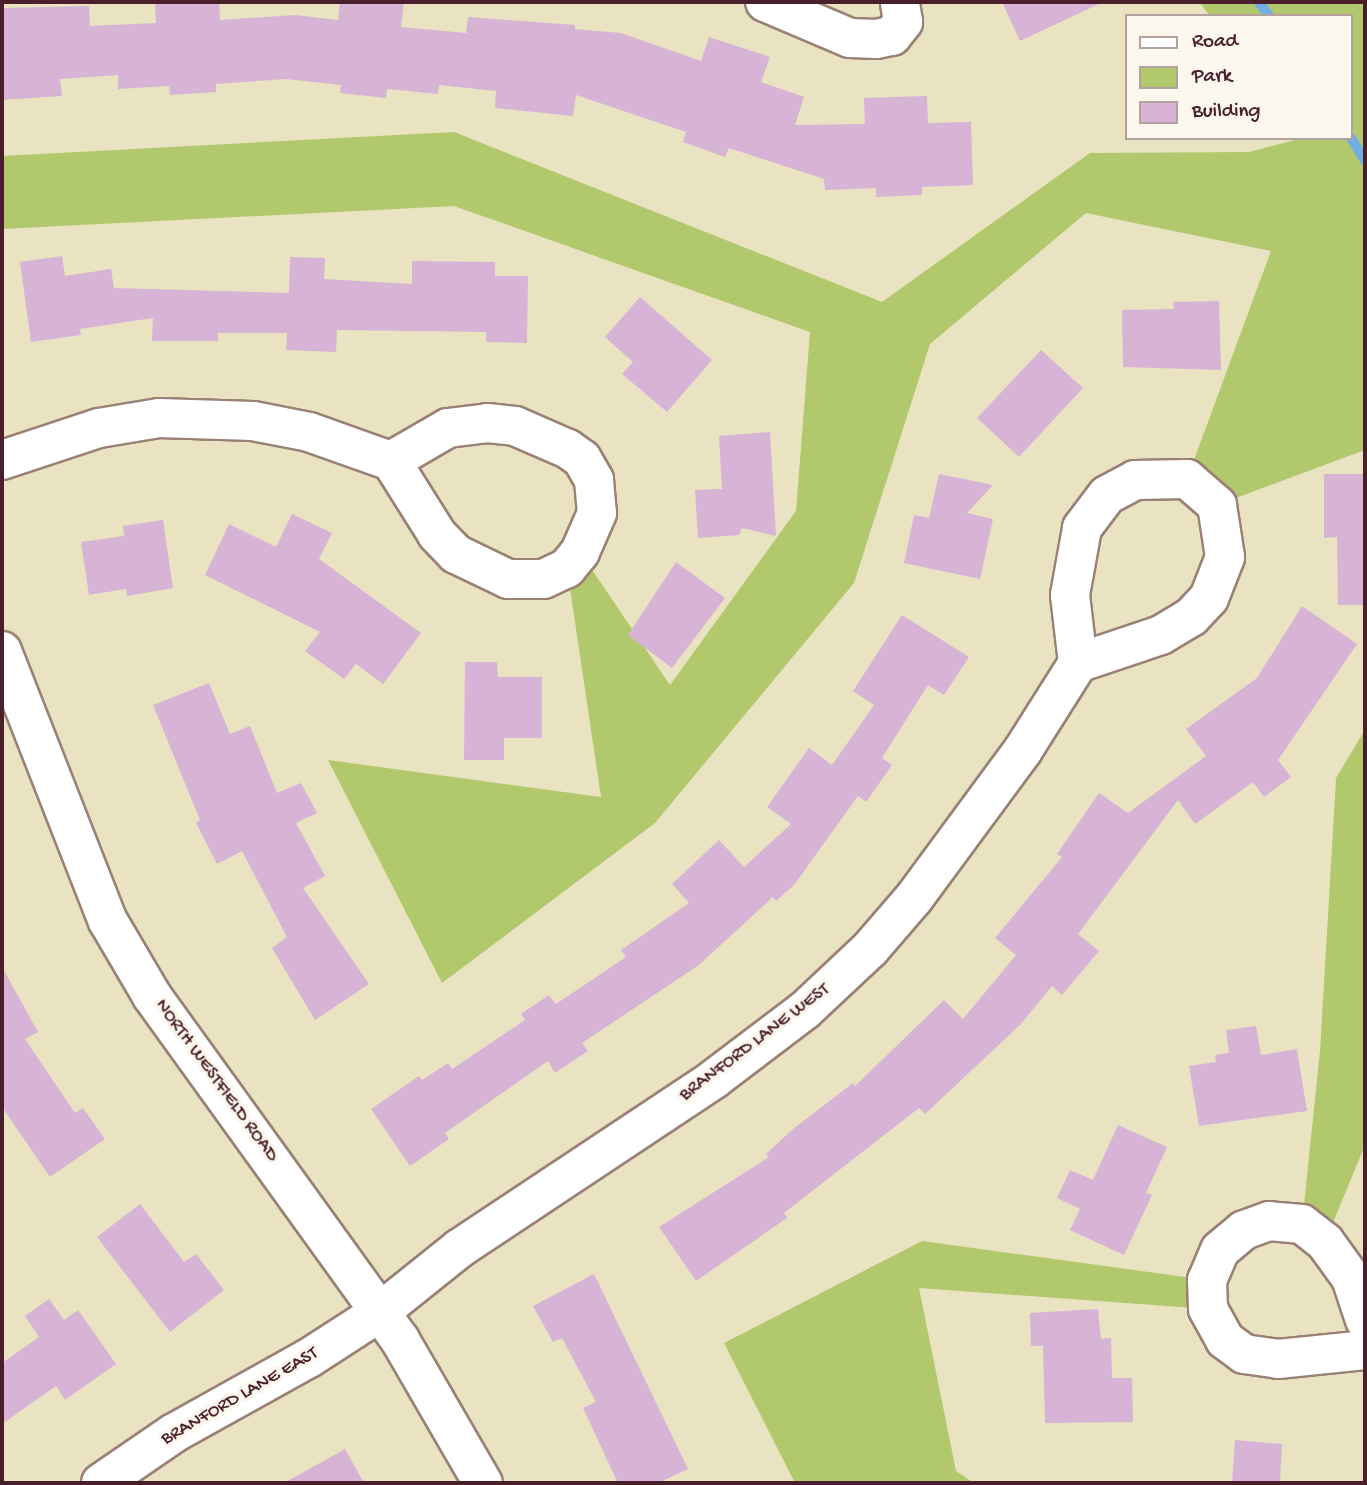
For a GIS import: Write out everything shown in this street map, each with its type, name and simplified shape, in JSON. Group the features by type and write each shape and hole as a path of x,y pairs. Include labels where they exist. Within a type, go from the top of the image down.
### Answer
{"street":[{"path":"765,2 850,38 876,39 892,37 903,22 900,2"},
{"path":"2,460 99,428 159,418 253,421 309,432 391,461 437,534 456,554 508,579 543,579 567,568 580,552 597,513 594,480 582,459 515,426 486,423 448,428 391,461"},
{"path":"1187,479 1217,505 1225,557 1209,598 1191,617 1161,635 1078,663 1070,595 1082,528 1107,495 1135,480 1187,479"},
{"name":"NORTH WESTFIELD ROAD","path":"2,651 108,921 152,996 380,1312 483,1483"},
{"name":"BRANFORD LANE WEST","path":"380,1312 460,1248 715,1079 814,1001 870,949 914,898 1023,750 1078,663"},
{"path":"1365,1320 1351,1278 1325,1242 1302,1224 1269,1221 1244,1230 1220,1250 1207,1280 1208,1309 1225,1340 1244,1354 1278,1359 1365,1350"},
{"name":"BRANFORD LANE EAST","path":"101,1483 174,1433 309,1358 380,1312"}],"green space":[{"path":"1199,2 1365,4 1365,450 1217,505 1187,479 1271,251 1086,213 930,344 854,583 655,823 442,983 328,760 601,797 567,568 580,552 670,685 796,511 810,332 454,206 2,229 2,156 454,132 882,302 1090,153 1249,152 1295,140 1353,140 1353,14 1208,14"},
{"path":"1365,730 1365,1145 1325,1242 1302,1224 1320,1051 1336,778"},
{"path":"922,1241 1207,1280 1208,1309 919,1288 956,1471 974,1483 795,1483 724,1343"}],"building":[{"path":"155,2 219,2 220,20 295,15 338,20 340,2 404,2 401,27 466,33 468,17 575,25 575,29 621,33 701,61 709,37 770,57 761,82 804,97 795,125 865,124 864,98 927,96 928,123 971,122 973,185 922,187 922,195 876,197 876,188 825,190 824,179 729,148 725,157 683,142 686,132 576,95 573,116 495,108 496,91 439,85 438,94 387,89 386,98 340,93 341,85 286,79 216,84 216,92 170,95 169,86 118,89 118,75 60,79 62,96 2,100 2,8 89,6 90,26 156,23"},
{"path":"1002,2 1103,2 1020,41"},
{"path":"62,256 65,276 111,269 114,288 289,293 290,257 325,258 324,279 412,284 412,261 495,262 495,276 528,276 527,343 486,342 486,332 337,330 336,352 286,350 287,333 218,333 218,341 152,341 153,318 80,329 81,335 31,342 20,262"},
{"path":"640,297 712,360 667,412 622,374 633,362 605,337"},
{"path":"1219,301 1221,370 1123,367 1122,310 1174,309 1173,302"},
{"path":"1041,350 1083,388 1019,457 977,418"},
{"path":"770,432 776,536 742,528 739,535 698,538 695,490 722,489 719,436"},
{"path":"939,474 993,485 967,513 993,519 980,579 904,563 914,515 929,518"},
{"path":"1324,474 1365,474 1365,605 1338,605 1337,537 1324,538"},
{"path":"292,514 332,533 319,559 421,633 383,684 356,664 344,679 305,651 320,632 205,575 229,524 276,547"},
{"path":"163,520 173,588 127,596 126,589 89,595 81,542 124,536 123,526"},
{"path":"676,562 725,598 672,668 628,635"},
{"path":"1302,606 1357,644 1278,760 1291,777 1264,797 1253,782 1195,824 1178,800 1078,934 1099,951 1062,995 1052,986 1020,1025 925,1114 919,1108 784,1213 787,1218 696,1281 659,1227 769,1157 766,1154 793,1129 853,1083 855,1086 944,1000 963,1019 1016,955 995,938 1062,857 1057,854 1099,793 1128,813 1206,756 1186,729 1257,678"},
{"path":"902,615 969,657 944,695 928,685 882,758 892,765 866,802 858,796 794,885 776,901 773,897 699,965 582,1043 588,1051 555,1073 548,1061 445,1133 449,1139 410,1166 371,1109 419,1076 422,1080 448,1063 452,1069 525,1020 521,1014 549,995 556,1004 626,957 621,950 689,903 672,884 719,840 744,867 791,824 767,807 809,748 832,765 874,705 853,691"},
{"path":"465,662 497,662 498,677 542,677 542,738 504,738 504,760 464,760"},
{"path":"209,683 230,734 250,726 277,793 301,783 317,813 296,823 325,876 303,888 369,984 315,1020 272,948 287,937 242,851 217,864 196,823 200,820 153,705"},
{"path":"2,967 38,1032 25,1039 75,1113 83,1108 105,1139 50,1177 2,1107"},
{"path":"1256,1026 1261,1055 1297,1049 1307,1111 1199,1126 1189,1066 1216,1062 1215,1055 1229,1053 1226,1030"},
{"path":"1118,1125 1167,1147 1146,1193 1152,1195 1124,1255 1070,1230 1080,1209 1057,1198 1070,1170 1093,1180"},
{"path":"140,1204 184,1262 196,1254 224,1290 170,1332 97,1237"},
{"path":"594,1274 688,1469 658,1483 618,1483 583,1408 596,1402 562,1338 553,1342 533,1306"},
{"path":"49,1299 64,1320 78,1310 116,1364 65,1400 56,1386 2,1424 2,1363 39,1337 25,1316"},
{"path":"1098,1309 1101,1339 1111,1338 1112,1378 1132,1378 1133,1422 1045,1423 1043,1346 1031,1346 1030,1313"},
{"path":"1235,1440 1282,1444 1280,1483 1232,1483"},
{"path":"345,1449 364,1483 284,1483"}],"waterway":[{"path":"1259,2 1268,14"},
{"path":"1352,140 1365,160"}]}
